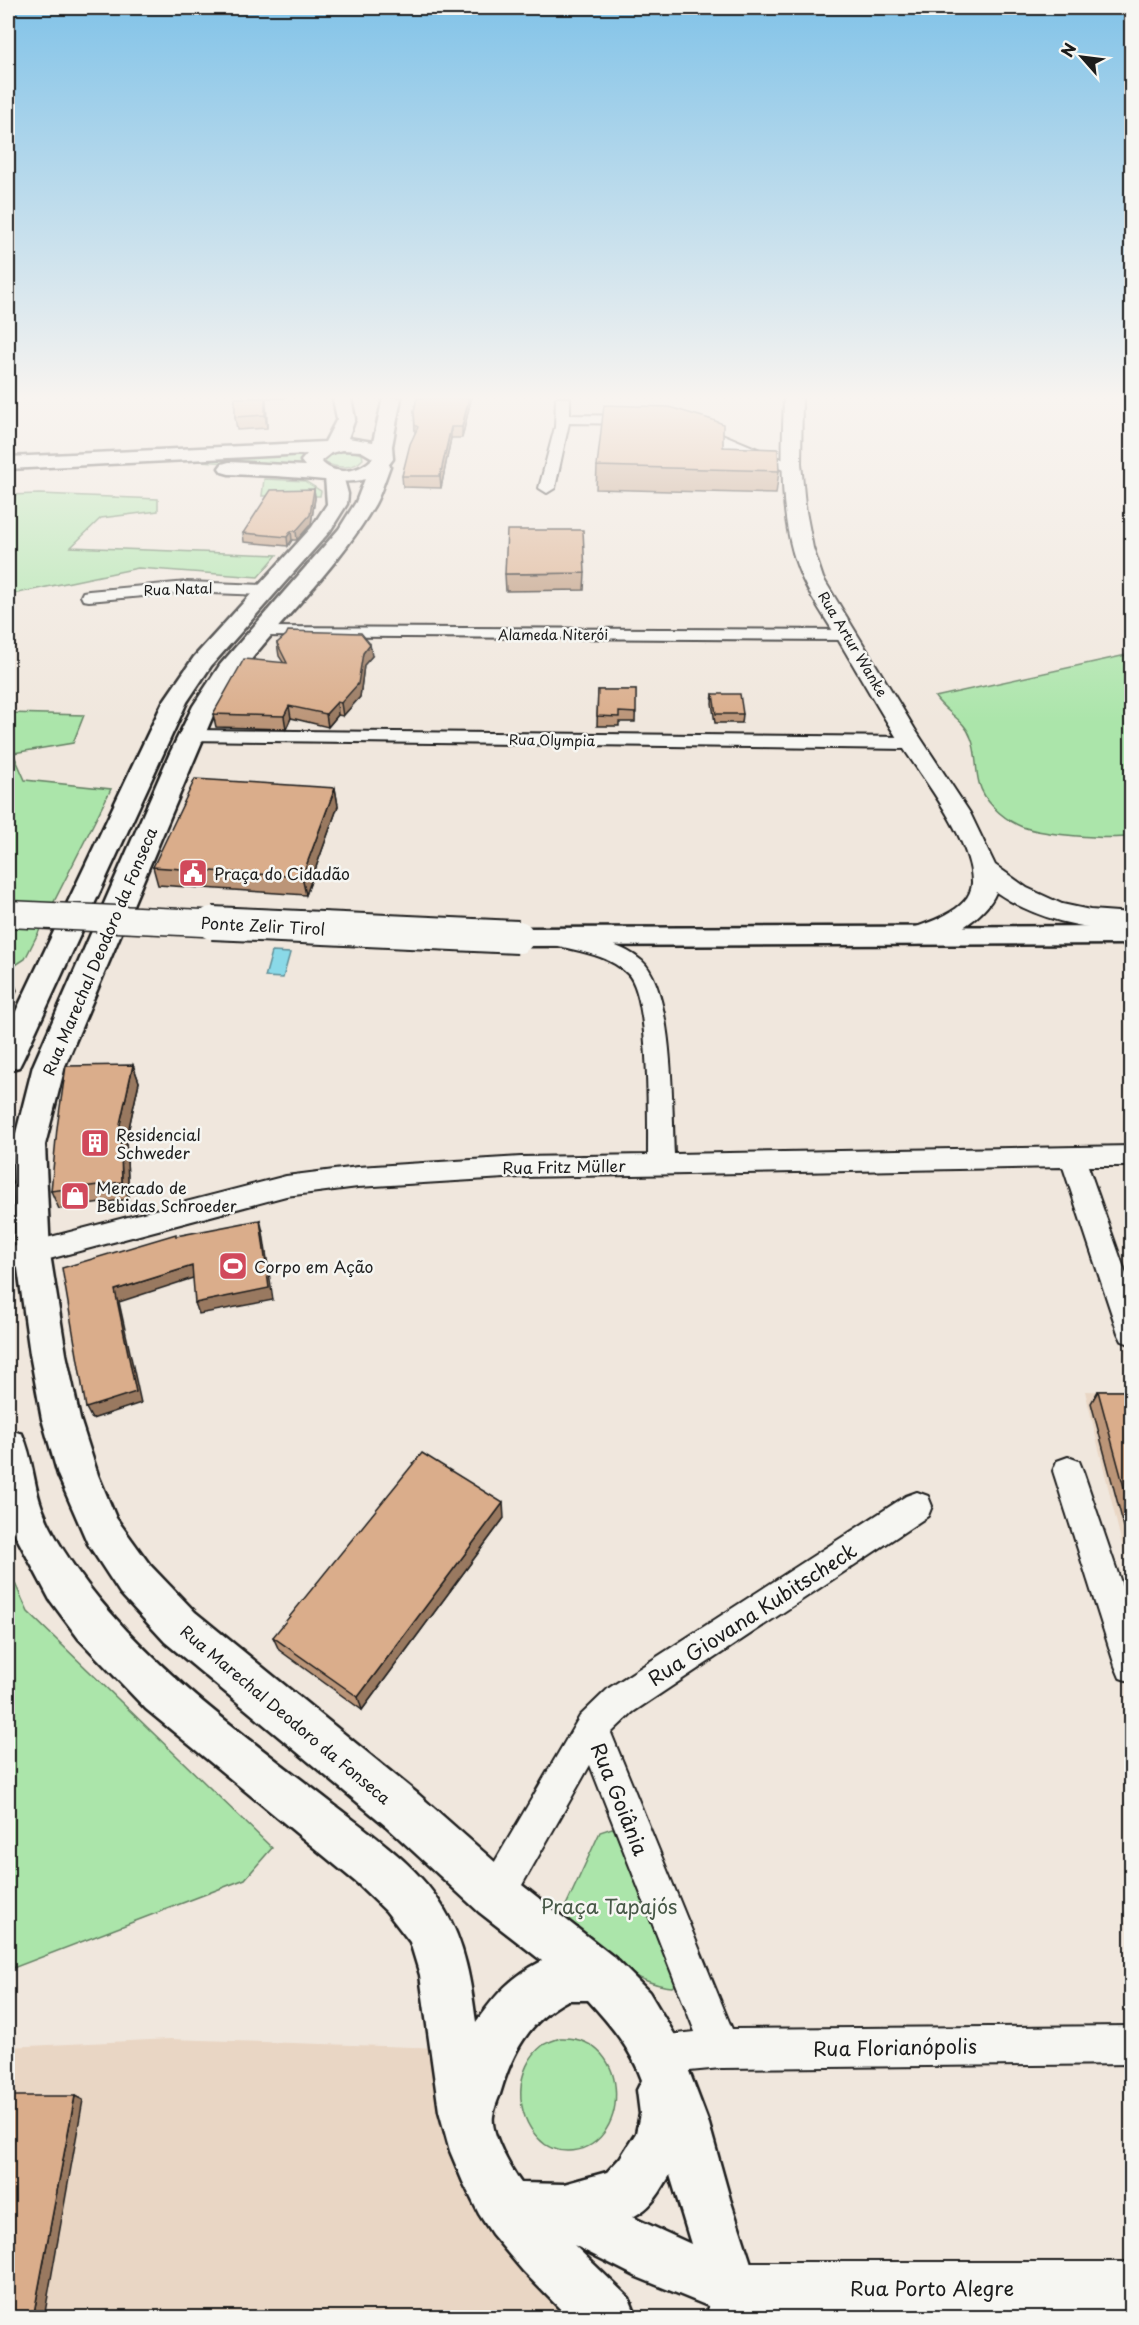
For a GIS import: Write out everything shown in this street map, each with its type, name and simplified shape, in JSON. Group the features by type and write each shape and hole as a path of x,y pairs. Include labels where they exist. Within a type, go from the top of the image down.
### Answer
{"main road":[{"name":"Rua Marechal Deodoro da Fonseca","path":"8,1059 175,702 202,662 304,550 320,531 335,506"},
{"name":"Rua Marechal Deodoro da Fonseca","path":"363,506 331,552 260,632 218,685 192,736 112,917 18,1145 20,1256 40,1290 48,1354 61,1419 75,1464 102,1531 135,1579 180,1627 402,1810 496,1895 598,1975 631,2010 658,2055 683,2124 735,2303"},
{"path":"304,550 331,552"},
{"name":"Ponte Zelir Tirol","path":"8,914 555,938 915,938 1131,935"},
{"path":"8,1446 24,1511 51,1567 108,1643 175,1706 362,1857 407,1899 427,1926 437,1946 457,2073 472,2141 488,2178 508,2209 548,2258 609,2318"},
{"path":"467,2116 488,2048 512,2013 537,1990 564,1976 598,1975"},
{"path":"508,2209 564,2211 623,2194 639,2177 660,2143 666,2114 658,2055"},
{"path":"564,2211 656,2258 735,2303"}],"street":[{"name":"Rua Artur Wanke","path":"796,506 800,537 809,570 911,742 954,807 978,851 984,869 1011,892 1048,910 1096,922 1131,922"},
{"name":"Rua Natal","path":"90,596 188,586 266,590"},
{"name":"Alameda Niterói","path":"260,632 847,635"},
{"name":"Rua Olympia","path":"192,736 911,742"},
{"path":"915,938 948,925 967,912 980,896 985,885 984,869"},
{"path":"112,917 511,935"},
{"path":"555,938 605,951 624,960 642,976 650,1002 659,1065 661,1163"},
{"name":"Rua Fritz Müller","path":"20,1256 286,1186 358,1177 661,1163 1131,1156"},
{"path":"1072,1157 1131,1333"},
{"path":"1068,1471 1131,1666"},
{"name":"Rua Giovana Kubitscheck","path":"591,1728 621,1700 917,1506"},
{"name":"Rua Goiânia","path":"496,1895 591,1728"},
{"name":"Rua Goiânia","path":"591,1728 721,2049"},
{"name":"Rua Florianópolis","path":"658,2055 721,2049 1131,2045"},
{"name":"Rua Porto Alegre","path":"735,2303 1131,2289"}],"shaded area":[{"path":"1085,1391 1131,1392 1131,1582"},
{"path":"170,2039 443,2048 589,2318 8,2318 8,2047"}],"green space":[{"path":"8,506 158,506 158,511 101,518 71,547 277,555 258,577 138,568 8,595"},
{"path":"1131,654 1131,836 1091,837 1057,834 1027,829 1005,818 981,790 973,743 968,732 935,697"},
{"path":"8,713 84,715 73,743 13,753 25,780 111,789 25,959 8,970"},
{"path":"8,1568 28,1612 272,1848 245,1879 8,1970"},
{"name":"Praça Tapajós","path":"612,1828 621,1834 683,1978 672,1987 642,1979 610,1961 581,1937 563,1912 600,1832"},
{"path":"560,2038 584,2042 602,2055 612,2073 616,2094 613,2115 603,2133 588,2146 567,2151 545,2144 531,2129 525,2117 521,2091 522,2078 533,2055 543,2045"}],"water":[{"path":"272,952 290,953 283,978 265,977"}],"building":[{"path":"260,506 311,506 310,515 296,531 291,531 287,537 243,533"},
{"path":"507,530 583,530 585,573 505,574"},
{"path":"288,631 361,633 370,644 363,653 358,684 341,703 337,702 326,714 289,706 284,716 213,714 244,659 287,663 277,643"},
{"path":"598,690 636,690 636,713 619,712 619,717 597,716"},
{"path":"713,694 740,694 743,714 716,714"},
{"path":"195,779 335,788 302,877 153,867"},
{"name":"Residencial Schweder","path":"133,1065 120,1124 122,1182 51,1191 66,1066"},
{"path":"260,1220 269,1288 195,1303 192,1266 115,1290 136,1392 86,1408 62,1268 176,1234 176,1236"},
{"path":"1098,1391 1131,1391 1131,1513"},
{"path":"422,1453 503,1503 358,1697 273,1637"},
{"path":"8,2096 75,2096 33,2318 8,2318"}],"place":[{"name":"Praça do Cidadão","path":"193,873"},
{"name":"Residencial Schweder","path":"95,1143"},
{"name":"Mercado de Bebidas Schroeder","path":"75,1196"},
{"name":"Corpo em Ação","path":"233,1266"}]}
